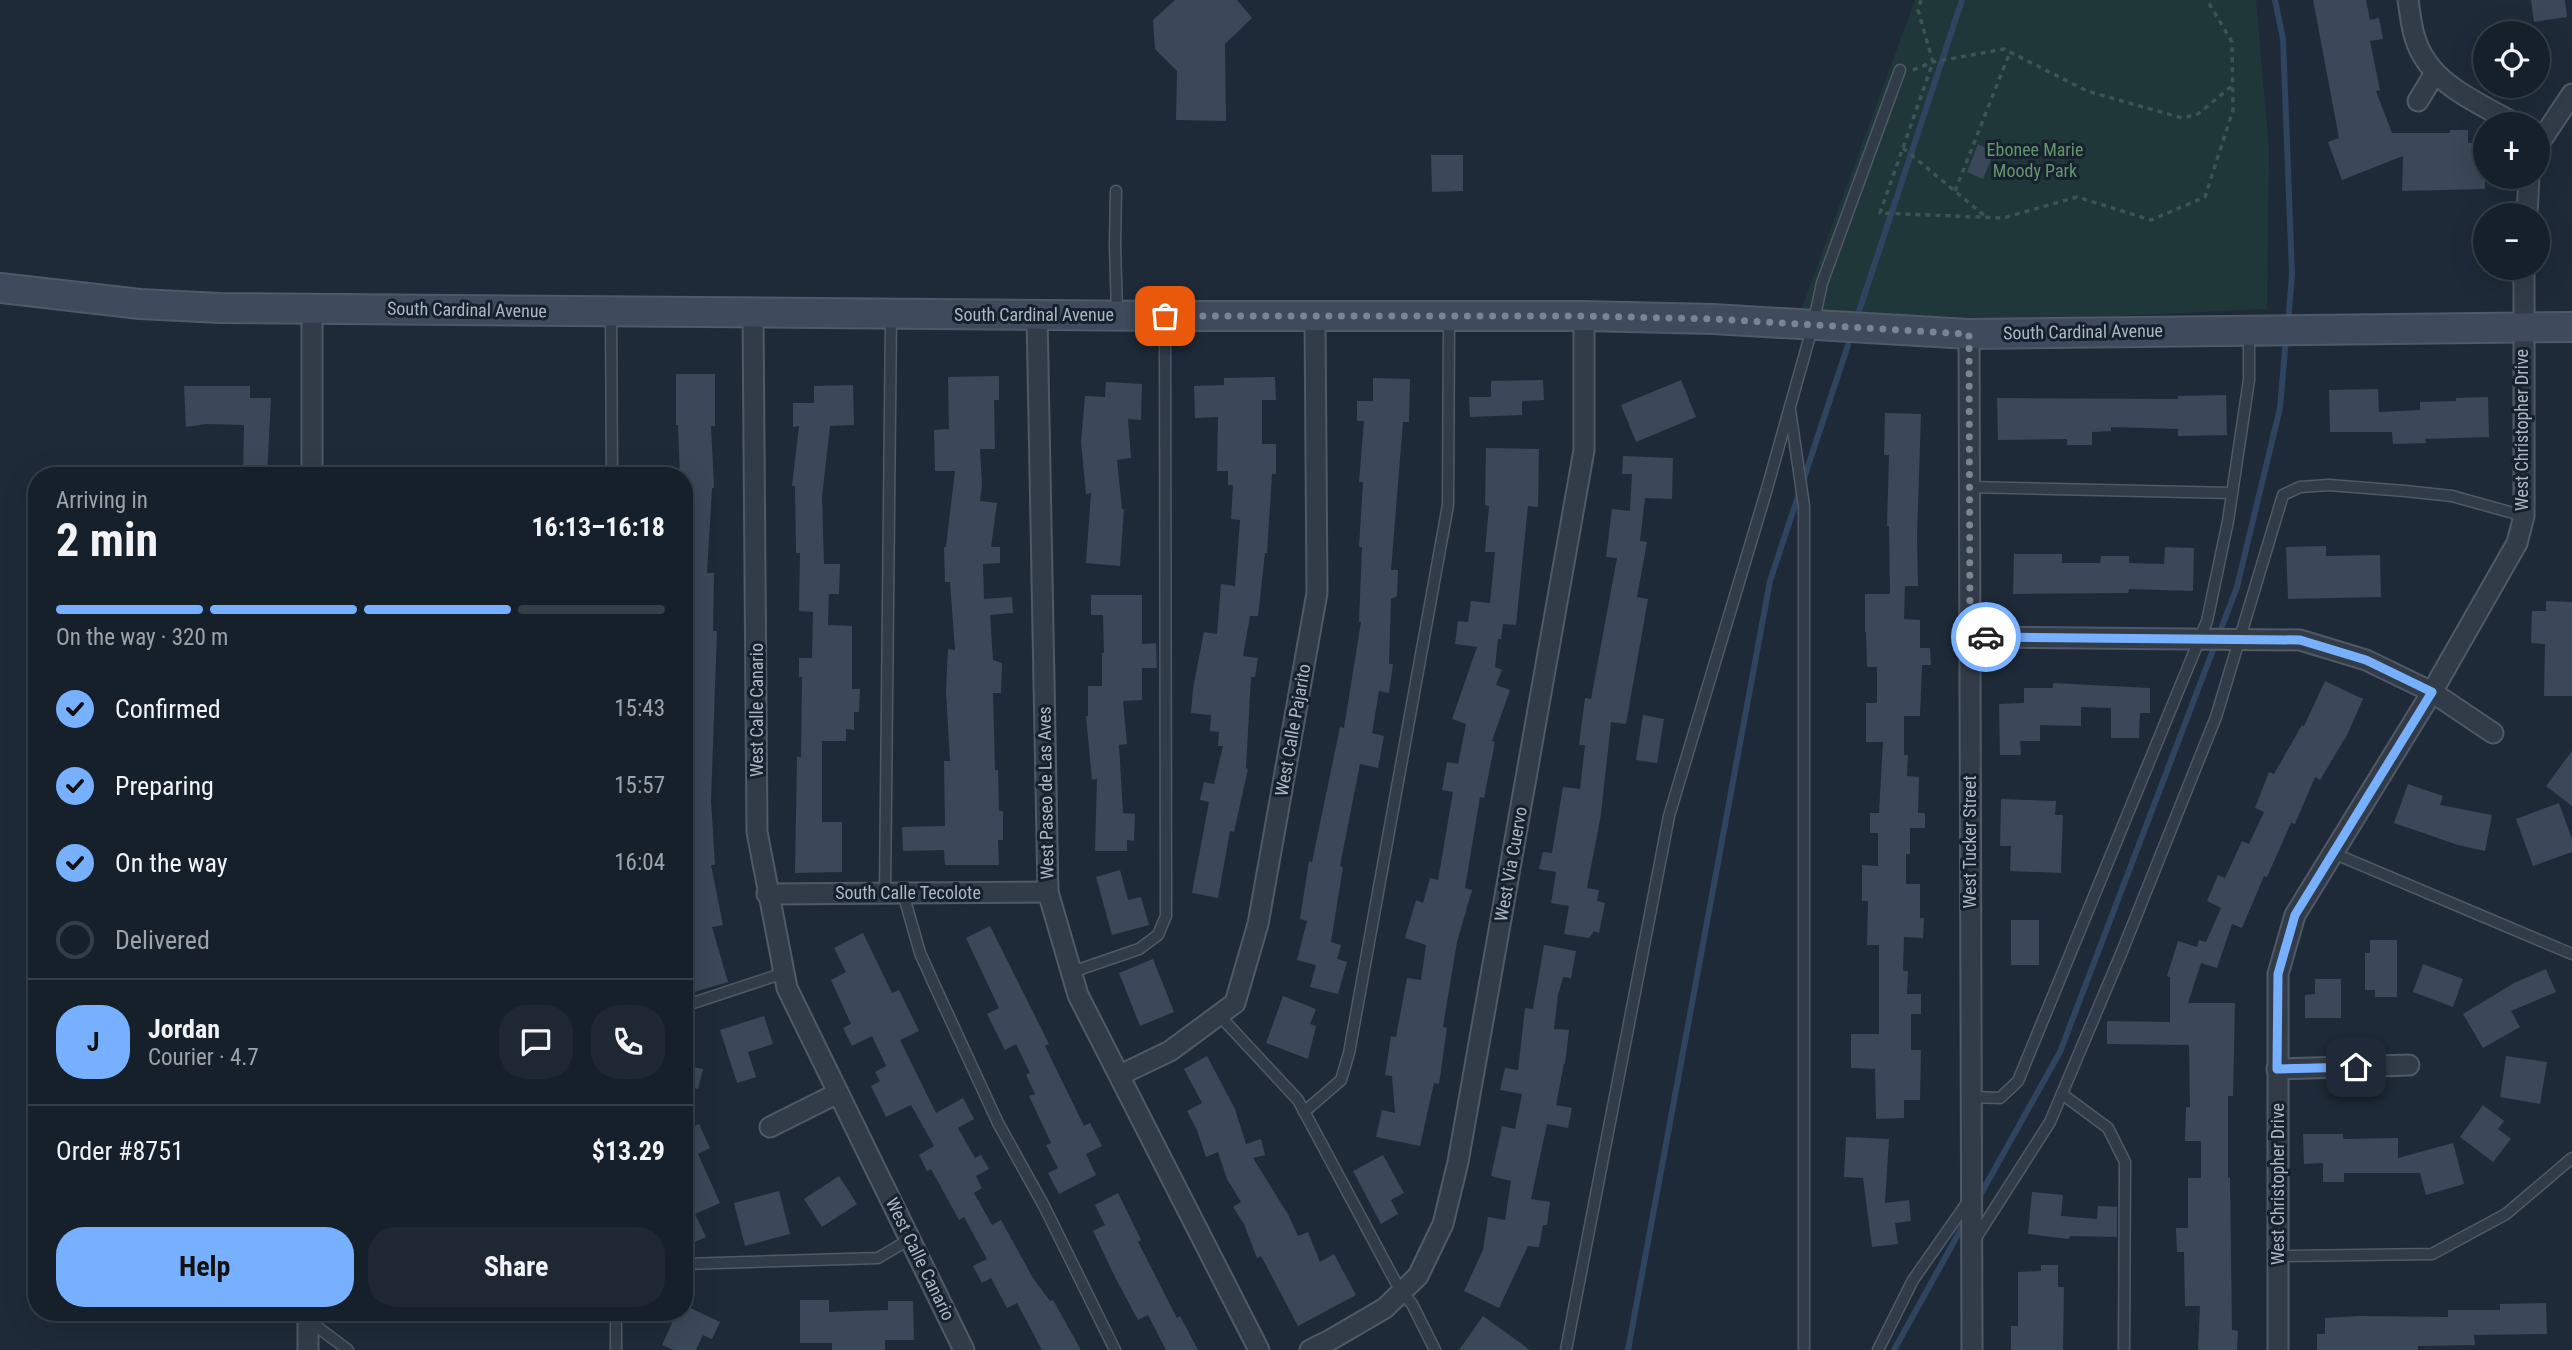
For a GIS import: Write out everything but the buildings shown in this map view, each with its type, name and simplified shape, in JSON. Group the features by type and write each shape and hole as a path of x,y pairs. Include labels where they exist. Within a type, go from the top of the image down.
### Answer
{"main road":[{"name":"South Cardinal Avenue","path":"0,288 140,304 220,308 1165,316 1584,316 1713,319 1969,334 2572,327"}],"street":[{"path":"2408,0 2415,38 2427,66 2448,86 2494,112"},
{"path":"2418,101 2435,73"},
{"path":"2550,125 2572,94"},
{"name":"West Christopher Drive","path":"2278,1350 2278,974 2295,915 2432,692 2517,543 2524,516 2524,280"},
{"path":"312,308 312,467"},
{"name":"West Calle Canario","path":"753,313 757,832 783,973 787,988 964,1350"},
{"name":"West Paseo de Las Aves","path":"1037,314 1048,892 1078,995 1259,1350"},
{"name":"West Calle Pajarito","path":"1120,1075 1170,1051 1235,1003 1258,924 1317,593 1315,316"},
{"name":"West Via Cuervo","path":"1310,1350 1385,1308 1418,1276 1444,1224 1458,1162 1584,450 1584,316"},
{"name":"West Tucker Street","path":"1969,334 1972,1350"},
{"path":"1970,637 2300,640 2366,660 2432,692 2493,733"},
{"name":"South Calle Tecolote","path":"767,894 1048,892"},
{"path":"2277,1069 2409,1065"},
{"path":"770,1127 838,1093"},
{"path":"308,1321 308,1350"}],"lane":[{"path":"1566,1350 1669,816 1790,406 1822,283 1898,74"},
{"path":"1116,191 1117,315"},
{"path":"611,312 612,467"},
{"path":"891,314 894,893 998,1123 1044,1206 1115,1350"},
{"path":"1304,1112 1341,1080 1357,1012 1448,505 1449,315"},
{"path":"1072,972 1139,949 1158,935 1166,916 1165,316"},
{"path":"1971,1097 2000,1098 2018,1081 2200,639 2207,621 2232,493 2249,380 2271,330"},
{"path":"1790,406 1804,506 1804,1350"},
{"path":"1971,1246 2050,1122 2062,1094 2216,717 2283,495 2300,487 2329,485 2452,496 2524,516"},
{"path":"1969,487 2232,493"},
{"path":"2333,853 2572,954"},
{"path":"693,1003 783,973"},
{"path":"1219,1015 1298,1100 1401,1292 1412,1304 1436,1350"},
{"path":"2062,1094 2108,1128 2125,1163 2124,1350"},
{"path":"2278,1256 2432,1254 2507,1214 2572,1158"},
{"path":"1878,1350 1913,1280 1971,1197"},
{"path":"693,1264 878,1258 910,1239"},
{"path":"314,1321 348,1350"},
{"path":"616,1321 616,1350"}],"path":[{"path":"1922,0 1918,10 1933,62 1880,214 2003,218 2077,197 2151,220 2205,197 2233,110 2232,42 2207,0"},
{"path":"1898,74 1933,62 2004,49 2087,91 2182,118 2199,114 2233,85"},
{"path":"1955,191 2010,52"},
{"path":"1903,148 1987,218"}],"green space":[{"name":"Ebonee Marie Moody Park","path":"1915,0 2256,0 2269,149 2267,309 2028,320 1801,310"}],"waterway":[{"path":"1859,311 1962,0"},
{"path":"2275,0 2283,39 2292,274 2288,323"},
{"path":"1978,1199 2060,1052 2237,587 2280,408 2286,338"},
{"path":"1628,1350 1770,581 1848,345"},
{"path":"1894,1350 1966,1220"}],"way so far":[{"path":"1165,316 1584,316 1713,319 1969,334 1970,637 1986,637"}],"route":[{"path":"1986,637 2300,640 2366,660 2432,692 2295,915 2278,974 2277,1069 2356,1067"}]}
